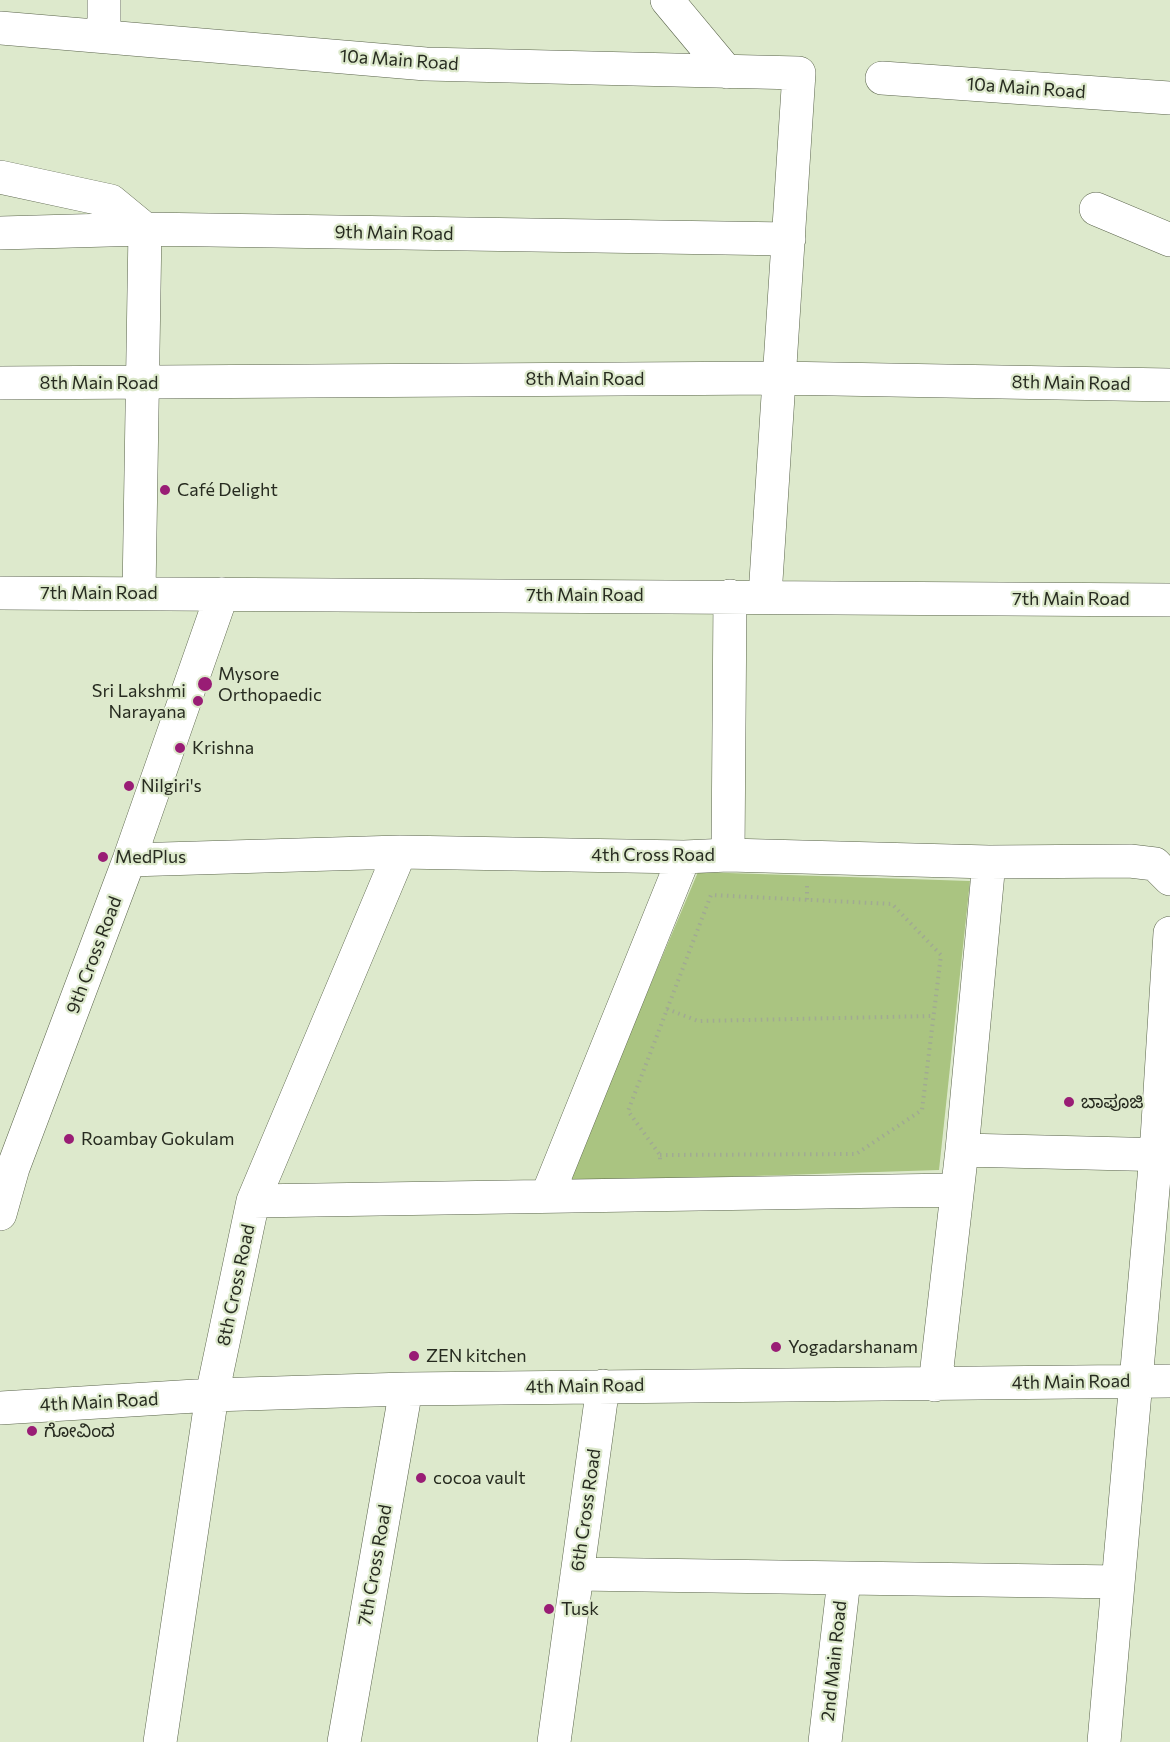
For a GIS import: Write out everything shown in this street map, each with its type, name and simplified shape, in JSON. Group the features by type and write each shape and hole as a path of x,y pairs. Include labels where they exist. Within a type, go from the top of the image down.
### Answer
{"street":[{"path":"104,0 104,36"},
{"path":"667,0 728,72"},
{"name":"10a Main Road","path":"0,28 426,64 799,73 789,239"},
{"name":"10a Main Road","path":"882,78 1170,98"},
{"path":"0,177 111,201 145,229 139,594"},
{"path":"1096,210 1170,240"},
{"name":"9th Main Road","path":"0,233 145,229 789,239"},
{"path":"765,596 789,239"},
{"name":"8th Main Road","path":"0,383 778,378 1170,385"},
{"name":"7th Main Road","path":"3,601 139,594 1170,600"},
{"name":"9th Cross Road","path":"0,1214 13,1168 129,860 222,594"},
{"path":"728,855 730,596"},
{"name":"4th Cross Road","path":"129,860 400,852 684,857 728,855 989,862 1130,861 1155,864 1170,879"},
{"name":"8th Cross Road","path":"159,1742 212,1395 254,1201 400,852"},
{"path":"547,1196 684,857"},
{"path":"935,1385 955,1190 962,1150 989,862"},
{"path":"1104,1742 1137,1381 1163,1155 1170,933"},
{"path":"962,1150 1163,1155"},
{"path":"254,1201 955,1190"},
{"name":"4th Main Road","path":"0,1408 212,1395 406,1389 1170,1381"},
{"name":"6th Cross Road","path":"554,1742 603,1386"},
{"name":"7th Cross Road","path":"344,1742 406,1389"},
{"path":"577,1574 843,1580 1118,1582"},
{"name":"2nd Main Road","path":"825,1742 843,1580"}],"path":[{"path":"660,1155 856,1154 922,1110 941,955 892,904 711,895 628,1111 660,1155 660,1194"},
{"path":"667,1009 698,1021 934,1016"}],"green space":[{"path":"698,872 970,881 939,1170 567,1182"}],"place":[{"name":"Café Delight","path":"165,490"},
{"name":"Mysore Orthopaedic","path":"205,684"},
{"name":"Sri Lakshmi Narayana","path":"198,701"},
{"name":"Krishna","path":"180,748"},
{"name":"Nilgiri's","path":"129,786"},
{"name":"MedPlus","path":"103,857"},
{"name":"ಬಾಪೂಜಿ","path":"1069,1102"},
{"name":"Roambay Gokulam","path":"69,1139"},
{"name":"Yogadarshanam","path":"776,1347"},
{"name":"ZEN kitchen","path":"414,1356"},
{"name":"ಗೋವಿಂದ","path":"32,1431"},
{"name":"cocoa vault","path":"421,1478"},
{"name":"Tusk","path":"549,1609"}]}
